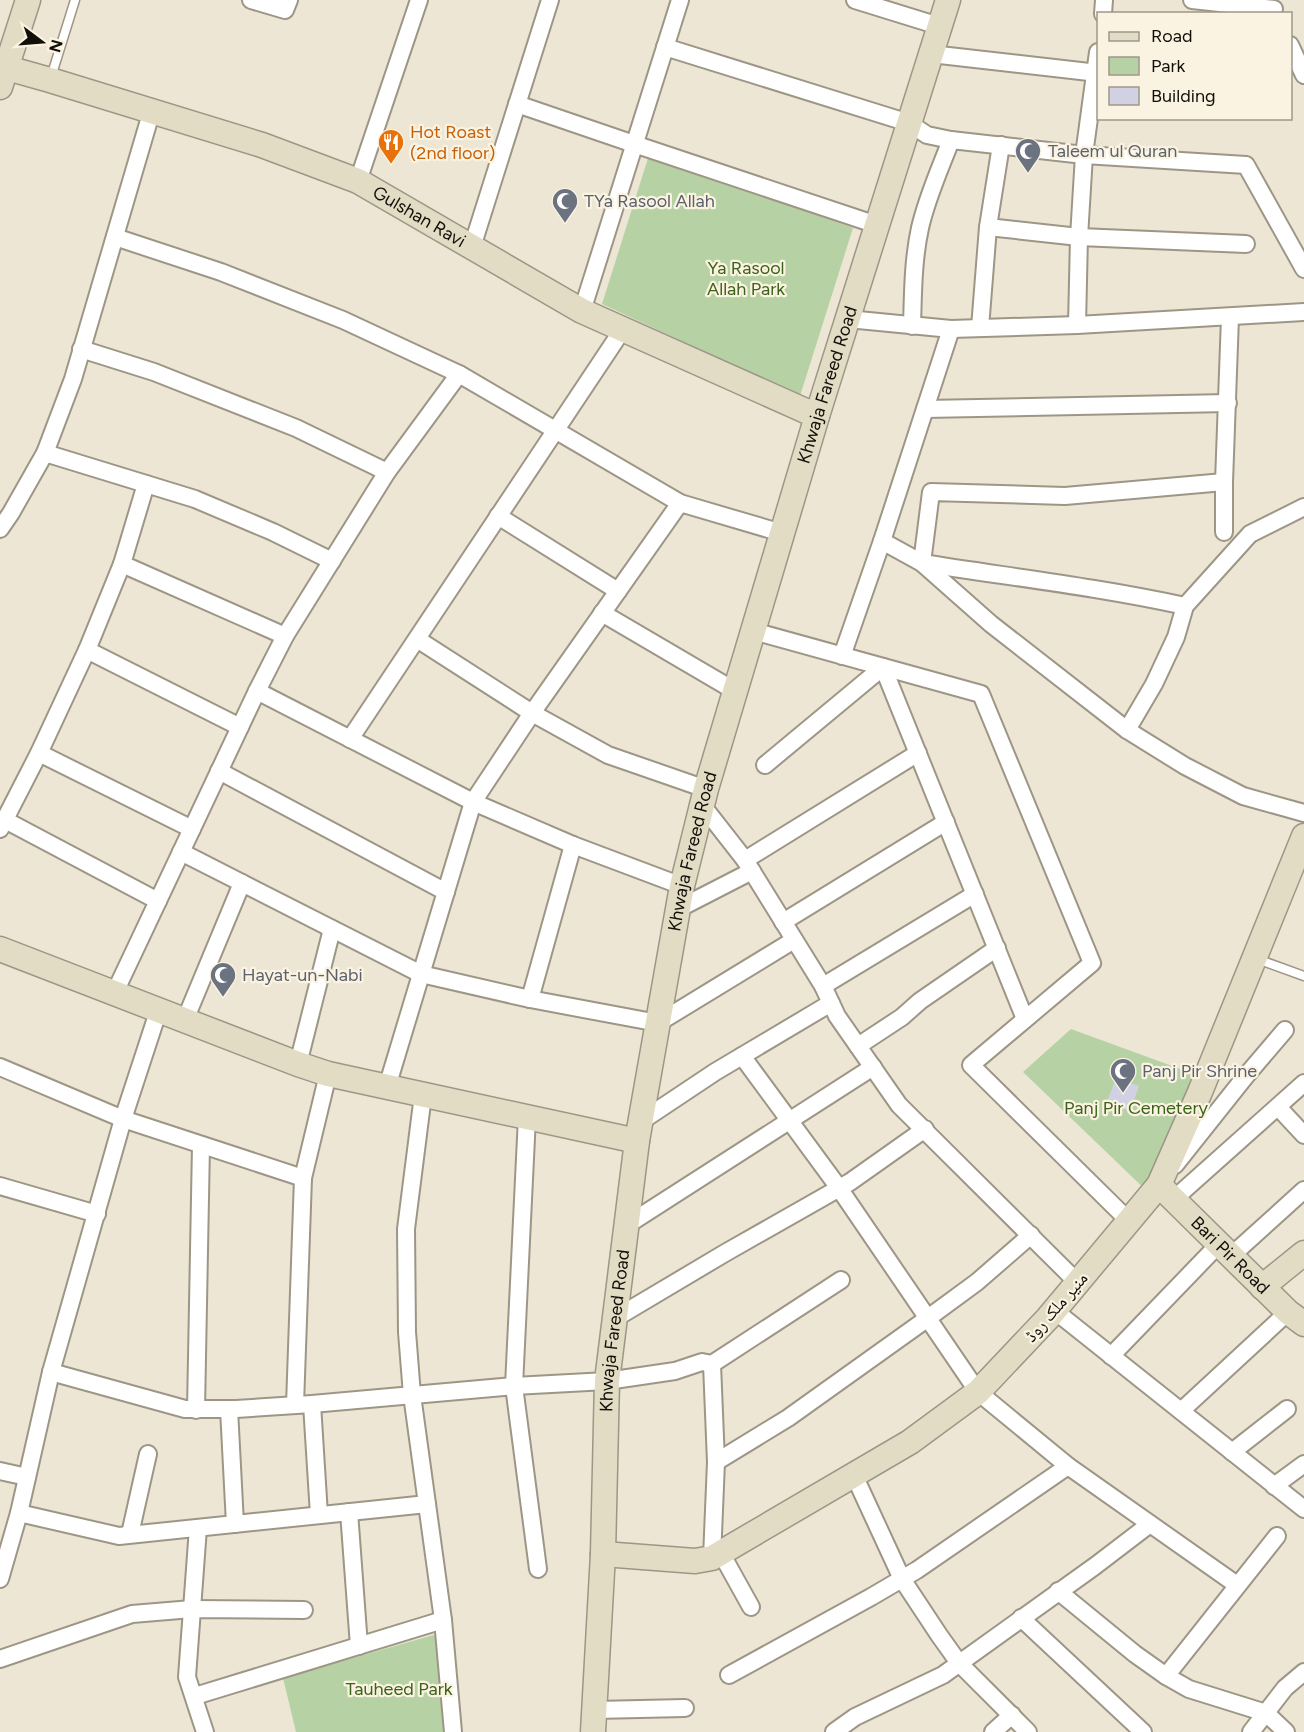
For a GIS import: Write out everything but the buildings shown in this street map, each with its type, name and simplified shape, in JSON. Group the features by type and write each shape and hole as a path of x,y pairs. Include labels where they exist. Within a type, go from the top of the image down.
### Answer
{"street":[{"path":"2,74 28,0"},
{"path":"251,0 285,10 288,0"},
{"path":"358,181 419,0"},
{"path":"472,247 550,0"},
{"path":"582,311 680,0"},
{"path":"855,0 939,26"},
{"name":"Khwaja Fareed Road","path":"594,1721 603,1554 607,1381 639,1131 682,885 704,797 817,416 948,0"},
{"path":"1191,0 1273,8"},
{"path":"665,47 909,123 927,135 951,140 1084,155 1246,165 1297,240 1304,269"},
{"path":"1295,52 1304,75"},
{"path":"931,54 1097,73 1084,155 1077,325"},
{"name":"Gulshan Ravi","path":"2,74 50,80 152,110 262,145 358,181 582,311 817,416"},
{"path":"517,104 877,225"},
{"path":"0,529 45,453 73,379 152,110"},
{"path":"912,326 920,229 928,199 951,140"},
{"path":"980,328 988,227 1001,145"},
{"path":"988,227 1079,237 1246,244"},
{"path":"115,237 221,272 343,320 459,374 680,503 782,533"},
{"path":"848,319 951,329 1077,325 1304,312"},
{"path":"1224,532 1230,317"},
{"path":"350,739 623,329"},
{"path":"842,656 951,329"},
{"path":"81,349 154,372 296,428 387,472"},
{"path":"115,992 285,636 387,472 459,374"},
{"path":"925,409 1228,403"},
{"path":"45,453 195,499 273,532 332,561"},
{"path":"922,563 931,492 1065,496 1224,482"},
{"path":"146,484 122,564 87,650 39,753 2,824 158,901"},
{"path":"387,1087 473,802 532,713 680,503"},
{"path":"1127,730 1154,684 1176,637 1185,606 1250,534 1304,507"},
{"path":"498,516 618,591"},
{"path":"882,541 922,563 991,624 1127,730 1185,766 1243,796 1304,813"},
{"path":"922,563 1130,594 1185,606"},
{"path":"122,564 285,636"},
{"path":"602,613 735,691"},
{"path":"753,631 981,694 1092,963 971,1065 1129,1221"},
{"path":"417,639 532,713 608,755 704,797 823,986 837,1016 899,1105 1078,1282"},
{"path":"87,650 240,727"},
{"path":"883,667 1025,1019"},
{"path":"765,765 883,667"},
{"path":"257,691 473,802 573,845 682,885"},
{"path":"39,753 192,830"},
{"path":"678,909 748,866 918,753"},
{"path":"219,771 446,892"},
{"path":"783,922 946,822"},
{"name":"منیر ملک روڈ","path":"603,1554 695,1561 717,1556 910,1442 978,1392 1054,1311 1129,1221 1167,1192 1200,1092 1254,957 1297,874 1304,836"},
{"path":"530,999 573,845"},
{"path":"181,852 421,974 530,999 658,1023 794,940"},
{"path":"185,1020 242,883"},
{"path":"823,986 975,894"},
{"path":"298,1064 332,929"},
{"path":"858,1046 902,1017 920,1000 997,948"},
{"path":"0,949 328,1074 527,1117 639,1131 742,1056 831,1004"},
{"path":"0,1579 19,1513 51,1372 123,1119 159,1009"},
{"path":"1167,1192 1245,1077 1285,1030"},
{"path":"742,1056 840,1188 978,1392 1068,1466 1237,1585"},
{"path":"627,1225 873,1067"},
{"path":"0,1068 123,1119 303,1178"},
{"path":"319,1515 303,1405 303,1178 328,1074"},
{"path":"1167,1192 1278,1107 1304,1083"},
{"path":"423,1095 406,1229 407,1332 412,1395 443,1620 453,1732"},
{"path":"1278,1107 1304,1136"},
{"path":"527,1117 514,1386 538,1569"},
{"path":"614,1319 840,1188 925,1129"},
{"path":"196,1410 201,1145"},
{"path":"0,1186 97,1214"},
{"path":"1111,1356 1225,1250 1304,1190"},
{"name":"Bari Pir Road","path":"1167,1192 1296,1318"},
{"path":"716,1462 788,1418 928,1318 977,1282 1031,1235"},
{"path":"1262,1287 1304,1253"},
{"path":"51,1372 184,1409 196,1410 303,1405 514,1386 607,1381 675,1371 702,1362 712,1364 841,1280"},
{"path":"1054,1311 1304,1509"},
{"path":"1181,1411 1296,1318"},
{"path":"712,1364 717,1556 751,1607"},
{"path":"229,1409 235,1524"},
{"path":"1232,1452 1287,1409"},
{"path":"130,1534 148,1454"},
{"path":"1274,1486 1304,1464"},
{"path":"729,1675 902,1579 1068,1466"},
{"path":"0,1471 27,1477"},
{"path":"854,1474 902,1579 959,1663 1028,1732"},
{"path":"19,1513 119,1536 427,1504"},
{"path":"349,1512 358,1646"},
{"path":"834,1732 855,1717 943,1675 1150,1524"},
{"path":"198,1528 188,1677 205,1732"},
{"path":"1166,1676 1277,1536"},
{"path":"1059,1592 1135,1654 1166,1676 1189,1689 1266,1713 1286,1732"},
{"path":"0,1659 132,1614 192,1609 304,1610"},
{"path":"1021,1618 1143,1732"},
{"path":"195,1696 443,1620"},
{"path":"1251,1732 1285,1688 1304,1672"},
{"path":"594,1721 685,1708"},
{"path":"993,1732 1011,1715"}],"lane":[{"path":"50,80 75,0"},
{"path":"1254,957 1304,976"}],"green space":[{"name":"Ya Rasool Allah Park","path":"649,155 853,228 800,396 602,304"},
{"name":"Panj Pir Cemetery","path":"1071,1029 1205,1078 1151,1195 1023,1072"},
{"name":"Tauheed Park","path":"437,1634 446,1732 296,1732 283,1678"}],"place":[{"name":"Hot Roast (2nd floor)","path":"391,165"},
{"name":"Taleem ul Quran","path":"1028,174"},
{"name":"TYa Rasool Allah","path":"565,224"},
{"name":"Hayat-un-Nabi","path":"223,998"},
{"name":"Panj Pir Shrine","path":"1123,1094"}]}
